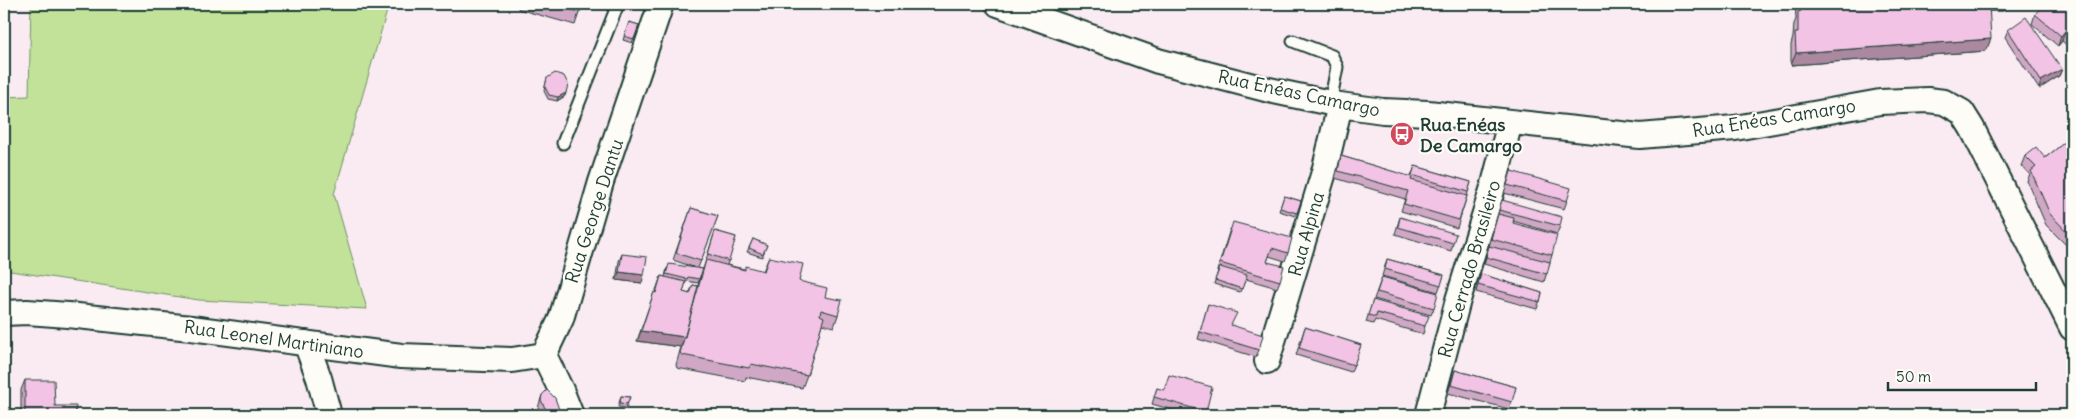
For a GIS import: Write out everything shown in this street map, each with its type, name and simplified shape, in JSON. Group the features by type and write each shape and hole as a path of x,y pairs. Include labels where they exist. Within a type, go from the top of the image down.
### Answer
{"street":[{"name":"Rua George Dantu","path":"544,355 561,318 601,182 661,4"},
{"name":"Rua Enéas Camargo","path":"998,4 1158,61 1270,90 1335,104 1383,111 1428,113 1640,136 1735,128 1880,102 1928,100 1944,102 1962,112 1972,128 2072,328"},
{"name":"Rua Alpina","path":"1267,361 1324,172 1335,104"},
{"name":"Rua Cerrado Brasileiro","path":"1428,415 1458,300 1494,184 1510,122"},
{"name":"Rua Leonel Martiniano","path":"4,312 68,315 191,328 400,356 512,360 544,355"},
{"path":"306,343 319,378 329,415"},
{"path":"544,355 571,415"}],"lane":[{"path":"563,143 618,4"},
{"path":"1293,41 1332,56 1337,67 1335,104"}],"green space":[{"path":"31,4 389,4 334,194 367,309 199,300 4,270 4,97 29,96"}],"building":[{"path":"549,4 582,4 580,12"},
{"path":"1800,4 1989,4 1991,39 1796,53 1795,33 1798,33"},
{"path":"2044,4 2072,4 2072,36 2065,31 2061,36 2035,14"},
{"path":"2026,17 2062,69 2041,81 2008,30"},
{"path":"629,22 639,25 634,39 624,36"},
{"path":"555,73 564,76 568,84 566,93 558,97 549,95 545,87 547,78"},
{"path":"2065,142 2072,151 2071,236 2050,214 2031,171 2036,167 2025,156 2036,147 2045,158"},
{"path":"1341,156 1412,177 1411,180 1467,196 1459,220 1404,204 1408,191 1338,171"},
{"path":"1415,166 1471,182 1468,192 1412,175"},
{"path":"1511,171 1571,188 1567,201 1507,185"},
{"path":"1284,196 1301,201 1297,213 1280,208"},
{"path":"1502,200 1562,217 1560,226 1499,210"},
{"path":"691,208 718,216 701,261 676,253"},
{"path":"1498,214 1514,218 1513,223 1557,235 1552,255 1491,239"},
{"path":"1400,217 1456,234 1453,243 1398,227"},
{"path":"1233,222 1292,238 1288,253 1272,248 1267,262 1284,266 1280,281 1220,263"},
{"path":"715,231 736,237 729,261 708,254"},
{"path":"753,239 767,245 763,254 749,248"},
{"path":"1489,246 1550,262 1547,274 1486,257"},
{"path":"622,254 647,257 644,275 619,272"},
{"path":"769,257 803,264 799,281 827,288 825,297 842,300 838,315 821,310 820,315 824,317 807,375 751,364 749,368 682,355 680,353 706,260 745,270 745,266 764,271"},
{"path":"1387,259 1444,275 1441,285 1385,269"},
{"path":"669,264 703,269 699,279 688,277 687,279 666,274"},
{"path":"1220,267 1247,275 1242,289 1215,280"},
{"path":"1481,274 1542,293 1540,302 1478,285"},
{"path":"661,276 686,282 683,292 690,294 693,285 698,286 685,337 641,331"},
{"path":"1382,277 1438,293 1434,308 1377,292"},
{"path":"1373,300 1429,316 1425,326 1377,313 1376,317 1368,315"},
{"path":"1208,304 1237,313 1231,325 1263,335 1259,350 1200,332"},
{"path":"1305,327 1361,345 1354,365 1299,348"},
{"path":"1455,370 1516,387 1512,402 1451,385"},
{"path":"1169,375 1212,387 1206,412 1154,397 1157,388 1164,390"},
{"path":"25,380 54,380 55,406 76,406 75,415 25,415"},
{"path":"547,390 555,398 561,415 545,415 544,411 546,410 541,400 542,395"},
{"path":"621,396 630,397 627,404 620,403"}],"place":[{"name":"Rua Enéas De Camargo","path":"1402,134"}]}
